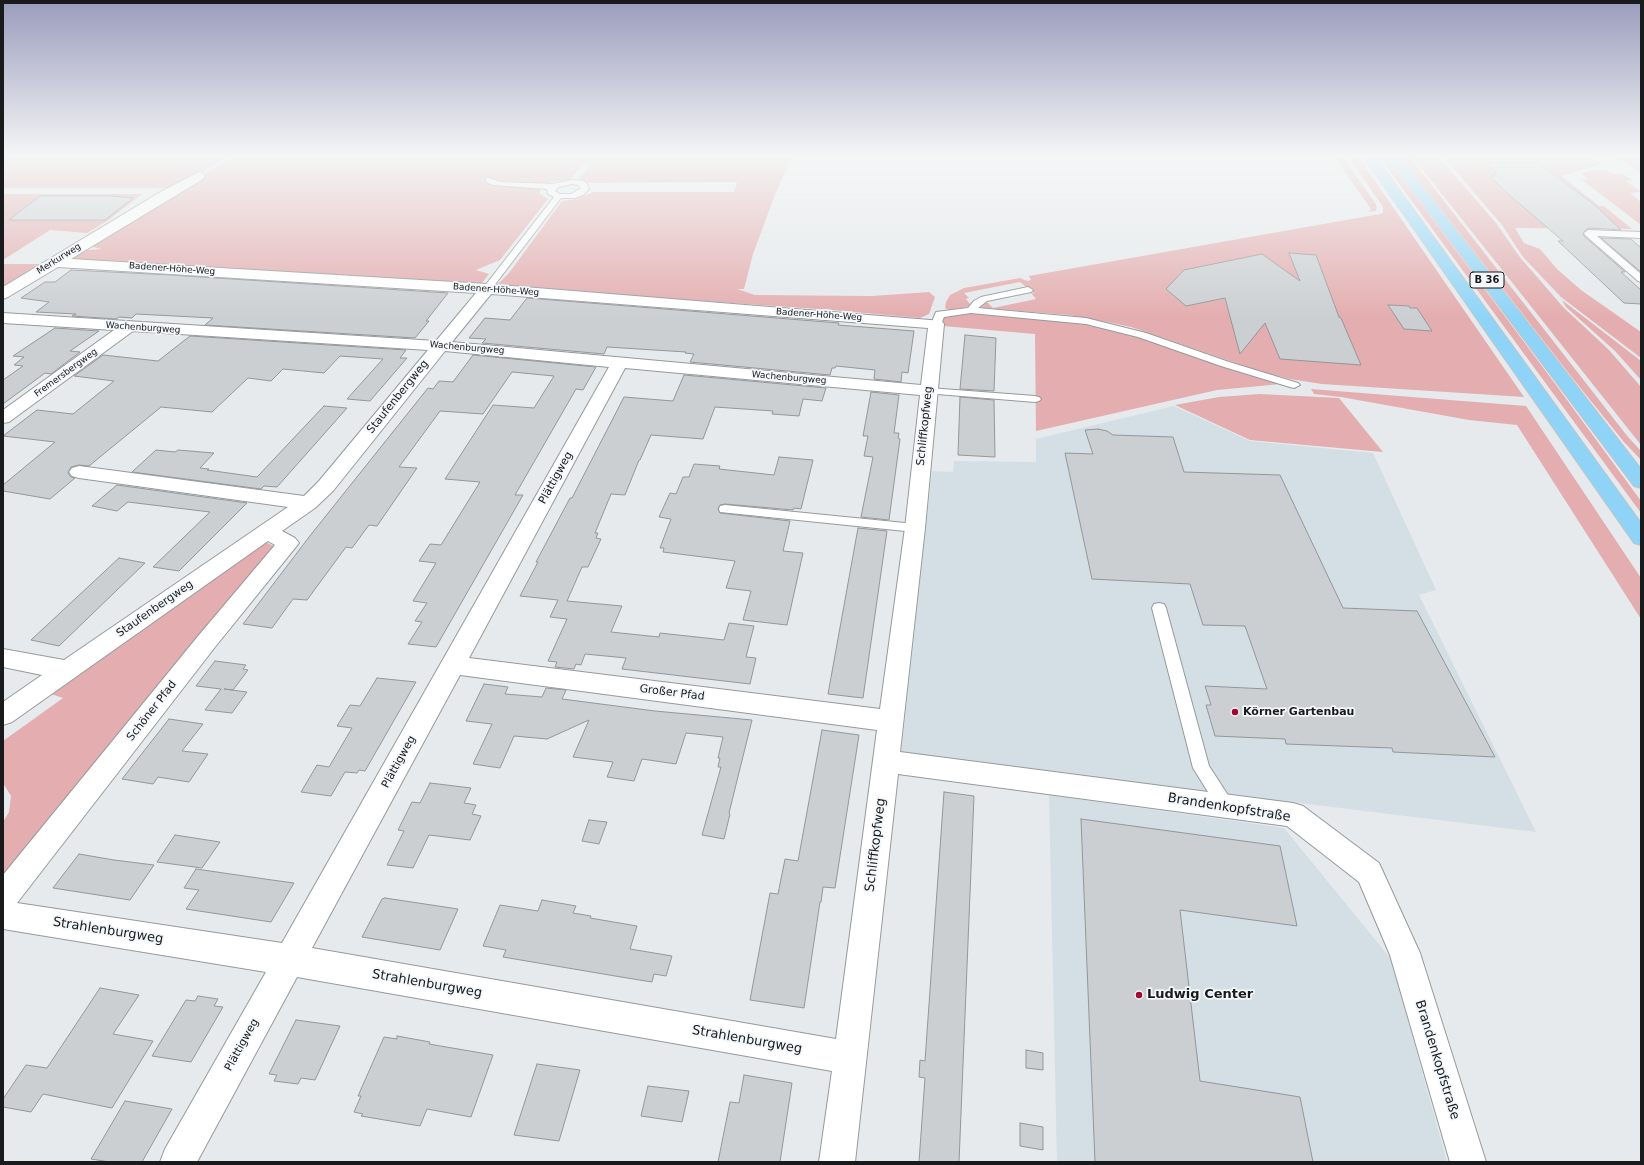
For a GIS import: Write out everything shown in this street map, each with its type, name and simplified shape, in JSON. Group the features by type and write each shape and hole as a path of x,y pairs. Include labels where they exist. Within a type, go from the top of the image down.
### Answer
{"highway":[{"name":"B 36","path":"1407,209 1641,538"},
{"name":"B 36","path":"1433,209 1641,482"}],"street":[{"name":"Merkurweg","path":"3,294 142,209"},
{"name":"Badener-Höhe-Weg","path":"56,262 487,289 936,324"},
{"name":"Staufenbergweg","path":"3,715 308,503 326,486 487,289"},
{"name":"Wachenburgweg","path":"3,318 440,346 929,391"},
{"name":"Schliffkopfweg","path":"837,1162 915,528 936,324"},
{"name":"Fremersbergweg","path":"3,418 128,327"},
{"name":"Plättigweg","path":"178,1162 620,362"},
{"path":"78,472 308,503"},
{"name":"Schöner Pfad","path":"3,898 207,641 288,543 268,532"},
{"path":"3,658 67,670"},
{"name":"Großer Pfad","path":"453,665 891,721"},
{"name":"Brandenkopfstraße","path":"886,760 1293,815 1369,873 1405,953 1468,1162"},
{"name":"Strahlenburgweg","path":"3,915 290,960 851,1058"}],"lane":[{"path":"487,289 550,209"},
{"path":"1641,235 1588,233 1641,279"},
{"path":"971,310 977,303 984,299 1028,290"},
{"path":"936,324 940,314 971,310 1086,320 1114,326 1224,364 1294,385"},
{"path":"929,391 1035,399"},
{"path":"725,509 915,528"},
{"path":"1159,608 1201,768 1226,806"}],"shaded area":[{"path":"3,209 122,209 107,221 87,233 50,230 3,260"},
{"path":"148,209 540,209 500,260 476,270 489,274 482,283 475,285 78,261 73,257 87,250 102,249 89,246"},
{"path":"556,209 770,209 753,254 744,289 737,289 755,295 872,296 929,292 935,297 929,314 920,318 832,310 503,287 498,284 509,273"},
{"path":"1371,209 1376,209 1376,211 1368,212"},
{"path":"1383,209 1395,209 1524,397 1322,384 1290,379 1256,370 1131,327 1069,315 984,308 978,306 987,302 993,308 1036,299 1031,293 1034,293 1020,282 964,293 969,298 966,299 971,305 970,306 951,311 945,308 946,302 950,295 964,288 1020,278 1027,281 1031,280 1029,276 1383,213"},
{"path":"1418,209 1425,209 1556,385 1641,501 1641,513"},
{"path":"1441,209 1450,209 1628,437 1641,451 1641,460 1624,442"},
{"path":"1454,209 1484,209 1496,223 1519,256 1563,307 1609,350 1641,387 1641,445"},
{"path":"1489,209 1608,209 1632,229 1515,228 1524,243 1540,249 1557,269 1581,290 1641,332 1641,358 1561,297 1523,257 1502,225"},
{"path":"1621,209 1641,209 1641,225"},
{"path":"3,264 46,264 3,290"},
{"path":"1562,300 1641,361 1641,380 1615,351 1566,307"},
{"path":"969,313 1085,322 1112,328 1281,384 1217,390 1036,431 1035,334 943,326 943,319 945,317"},
{"path":"1311,389 1526,406 1641,578 1641,619 1517,425 1469,420 1341,397 1314,394"},
{"path":"1260,394 1339,398 1383,452 1250,440 1175,405 1219,397"},
{"path":"1174,406 1250,441 1373,453 1436,590 1419,595 1536,832 901,754 932,471 953,472 954,461 1036,462 1036,439"},
{"path":"265,542 276,547 3,877 3,822 9,812 11,796 3,783 3,741 63,698 48,693"},
{"path":"1049,795 1284,828 1391,959 1447,1162 1057,1162"}],"building":[{"path":"23,209 119,209 105,220 9,220"},
{"path":"1526,209 1600,209 1621,230 1588,228 1583,233 1584,236 1625,272 1621,272 1641,290 1641,304 1624,303 1558,241 1563,241"},
{"path":"1601,238 1631,239 1641,248 1641,272"},
{"path":"1289,253 1316,255 1339,317 1341,318 1361,365 1280,359 1265,323 1240,354 1225,298 1186,306 1166,289 1184,270 1262,254 1300,281"},
{"path":"71,270 448,293 426,321 429,321 415,338 205,325 213,318 136,314 132,318 119,317 116,319 72,316 76,314 36,312 49,302 21,298 45,282 55,282"},
{"path":"527,298 839,323 838,325 914,331 908,373 902,372 901,382 874,379 875,370 836,366 835,368 832,368 830,375 690,362 694,354 685,353 686,352 607,347 604,354 482,343 486,339 469,338 485,318 510,320"},
{"path":"1388,305 1417,308 1432,331 1404,329"},
{"path":"55,328 99,331 70,351 80,352 51,374 45,373 3,404 3,380 23,366 14,365 24,357 13,356"},
{"path":"965,335 996,338 994,391 960,389"},
{"path":"190,336 406,350 400,358 407,358 370,401 347,399 383,359 340,356 324,373 283,369 271,381 248,378 212,412 161,407 89,466 79,465 71,467 68,473 71,477 75,478 50,499 3,491 3,485 55,442 3,436 37,410 73,414 114,381 74,376 103,355 158,361"},
{"path":"473,355 596,367 583,390 576,389 515,495 523,495 436,647 408,644 422,622 415,621 427,603 413,601 436,563 419,561 430,544 441,545 480,482 445,479 493,405 534,408 554,376 512,372 483,414 440,411 399,467 417,468 377,526 369,525 352,548 346,547 307,600 293,599 272,628 243,624 309,537 428,388 433,389 439,381 453,382"},
{"path":"684,375 826,388 822,401 803,399 799,416 772,414 773,411 715,407 703,439 651,435 625,495 611,494 595,533 598,533 596,538 601,539 588,567 582,567 567,601 622,606 611,632 659,637 660,633 724,640 729,623 754,626 746,657 756,658 750,684 622,669 626,658 585,654 581,665 576,664 574,669 555,667 557,662 548,661 567,619 550,617 558,600 520,596 538,562 536,562 570,498 572,498 624,397 673,401"},
{"path":"871,392 899,395 894,433 899,433 898,438 900,439 889,520 861,517 873,457 864,456 868,436 863,436"},
{"path":"960,397 994,400 995,457 958,455"},
{"path":"324,406 347,408 277,487 264,486 261,489 132,472 156,450 175,452 178,450 214,453 200,468 257,477"},
{"path":"1098,429 1107,431 1113,435 1173,437 1184,472 1280,475 1343,608 1417,611 1495,757 1393,752 1392,748 1286,744 1285,739 1215,736 1206,705 1211,705 1205,686 1267,689 1245,626 1203,625 1190,584 1092,579 1065,453 1093,454 1085,430"},
{"path":"779,457 813,460 801,509 794,508 793,510 725,504 720,505 718,509 720,513 790,521 783,551 803,553 787,625 743,620 751,591 726,588 735,561 663,552 664,548 660,548 671,519 659,517 670,493 676,494 683,477 689,477 694,464 720,466 719,469 774,475"},
{"path":"117,485 247,503 179,571 153,567 210,512 128,502 117,511 92,506"},
{"path":"858,528 887,531 863,698 828,694"},
{"path":"119,558 145,563 59,646 31,640"},
{"path":"215,661 246,665 243,669 248,670 233,690 224,689 247,692 232,713 205,710 221,689 196,686"},
{"path":"377,678 416,682 365,771 359,770 357,773 345,772 331,796 301,792 317,765 329,767 352,728 337,726 350,705 360,706"},
{"path":"484,684 508,687 505,694 542,697 546,688 566,690 562,699 655,711 752,720 724,839 702,835 721,767 718,767 720,758 718,758 723,737 686,733 676,764 642,759 634,781 607,777 613,762 573,757 589,720 547,739 514,736 500,768 473,764 492,724 466,721"},
{"path":"169,719 203,724 182,751 208,754 189,782 158,777 153,784 122,779"},
{"path":"822,730 859,735 835,888 823,887 804,1008 750,1000 770,893 778,894 785,859 798,861"},
{"path":"430,783 471,788 464,803 476,805 472,814 481,816 470,840 429,835 413,868 387,865 404,831 398,830 412,802 420,803"},
{"path":"944,792 974,796 959,1162 919,1162 925,1078 919,1077 920,1060 925,1061"},
{"name":"Ludwig Center","path":"1081,819 1280,846 1297,926 1180,910 1200,1081 1300,1097 1313,1162 1095,1162"},
{"path":"589,820 607,822 599,844 582,841"},
{"path":"175,835 220,842 202,868 157,862"},
{"path":"79,854 154,865 130,900 53,888"},
{"path":"196,869 294,883 271,922 186,909 199,890 184,888"},
{"path":"385,898 458,909 440,950 362,937 382,899"},
{"path":"542,900 576,906 573,913 591,916 590,918 637,926 630,949 672,956 666,976 654,974 652,982 621,977 503,957 506,950 483,946 500,905 538,911"},
{"path":"100,988 139,995 113,1034 153,1041 112,1108 43,1094 31,1112 3,1107 3,1099 26,1065 47,1068"},
{"path":"198,996 218,999 214,1006 223,1007 191,1062 152,1056 186,1000 195,1001"},
{"path":"296,1020 340,1026 315,1080 301,1078 298,1084 274,1081 277,1075 269,1074"},
{"path":"397,1036 430,1042 429,1044 493,1055 471,1117 427,1109 420,1126 361,1116 363,1114 354,1112 361,1096 358,1096 384,1037 397,1039"},
{"path":"1026,1050 1043,1053 1043,1070 1026,1068"},
{"path":"537,1064 580,1070 559,1141 514,1135"},
{"path":"744,1075 792,1083 780,1162 718,1162 730,1102 739,1103"},
{"path":"648,1086 689,1091 682,1122 641,1116"},
{"path":"125,1101 172,1109 142,1162 110,1162 91,1159"},
{"path":"1020,1123 1043,1127 1043,1150 1020,1146"}],"place":[{"name":"Körner Gartenbau","path":"1235,712"},
{"name":"Ludwig Center","path":"1139,995"}]}
